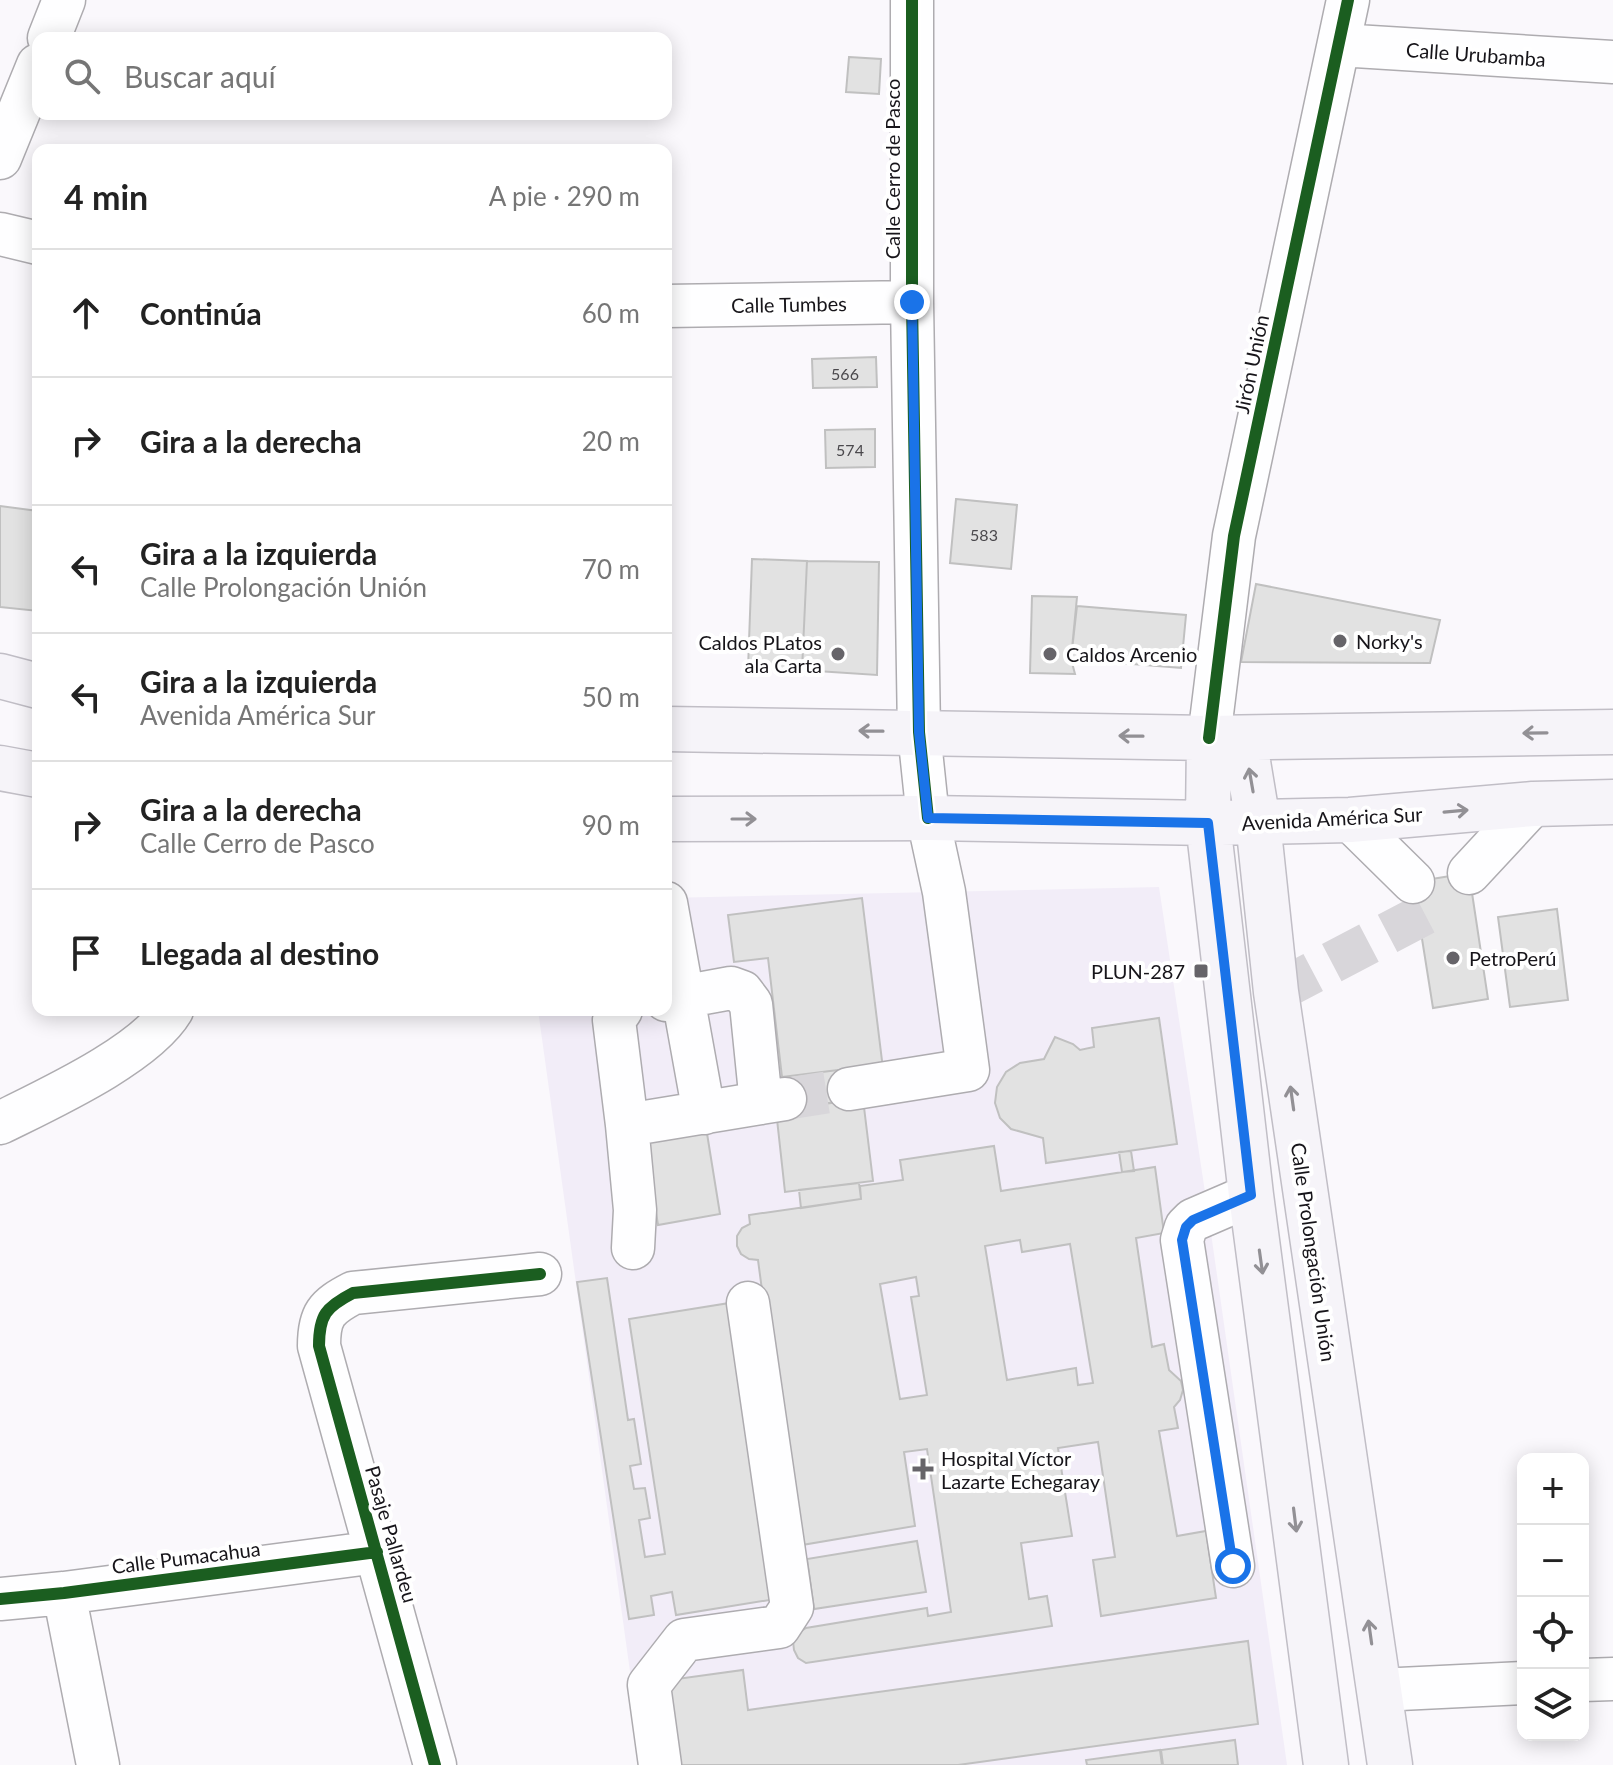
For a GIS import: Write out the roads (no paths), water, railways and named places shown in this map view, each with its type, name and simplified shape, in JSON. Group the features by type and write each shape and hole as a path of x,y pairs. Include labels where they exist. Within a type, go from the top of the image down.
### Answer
{"main road":[{"path":"0,676 32,684"},
{"path":"672,729 1226,738 1613,732"},
{"path":"1226,738 1208,823 1251,1195 1326,1765"},
{"name":"Calle Prolongación Unión","path":"1226,738 1258,822 1276,992 1390,1765"},
{"path":"0,768 32,774"},
{"name":"Avenida América Sur","path":"672,819 928,818 1208,823 1350,820 1533,804 1613,802"}],"street":[{"path":"51,32 64,0"},
{"name":"Calle Cerro de Pasco","path":"849,1089 968,1070 944,892 928,818 919,732 912,302 912,0"},
{"name":"Jirón Unión","path":"1226,738 1234,536 1348,0"},
{"name":"Calle Urubamba","path":"1339,45 1613,62"},
{"path":"0,158 32,80"},
{"path":"0,234 32,242"},
{"name":"Calle Tumbes","path":"672,306 912,302"},
{"path":"1469,873 1533,804"},
{"path":"1350,820 1413,882"},
{"path":"672,961 676,999 704,1113"},
{"path":"627,1125 773,1101 751,1004 742,992 731,988 676,999"},
{"path":"0,1123 108,1066 163,1024 168,1016"},
{"path":"617,1016 614,1020 634,1196 633,1248"},
{"path":"1233,1566 1182,1240 1186,1227 1193,1220 1251,1195"},
{"name":"Pasaje Pallardeu","path":"435,1765 319,1346 319,1329 324,1313 337,1301 353,1293 540,1274"},
{"path":"660,1765 649,1685 684,1640 779,1627 792,1607 748,1303"},
{"name":"Calle Pumacahua","path":"0,1599 377,1552"},
{"path":"64,1593 98,1765"},
{"path":"1589,1680 1613,1679"},
{"path":"1379,1690 1517,1683"}],"tunnel":[{"path":"1276,992 1436,908"},
{"path":"785,1099 849,1089"}],"place":[{"name":"Norky's","path":"1340,641"},
{"name":"Caldos PLatos ala Carta","path":"838,654"},
{"name":"Caldos Arcenio","path":"1050,654"},
{"name":"PetroPerú","path":"1453,958"},
{"name":"PLUN-287","path":"1201,971"},
{"name":"Hospital Víctor Lazarte Echegaray","path":"923,1469"}]}
